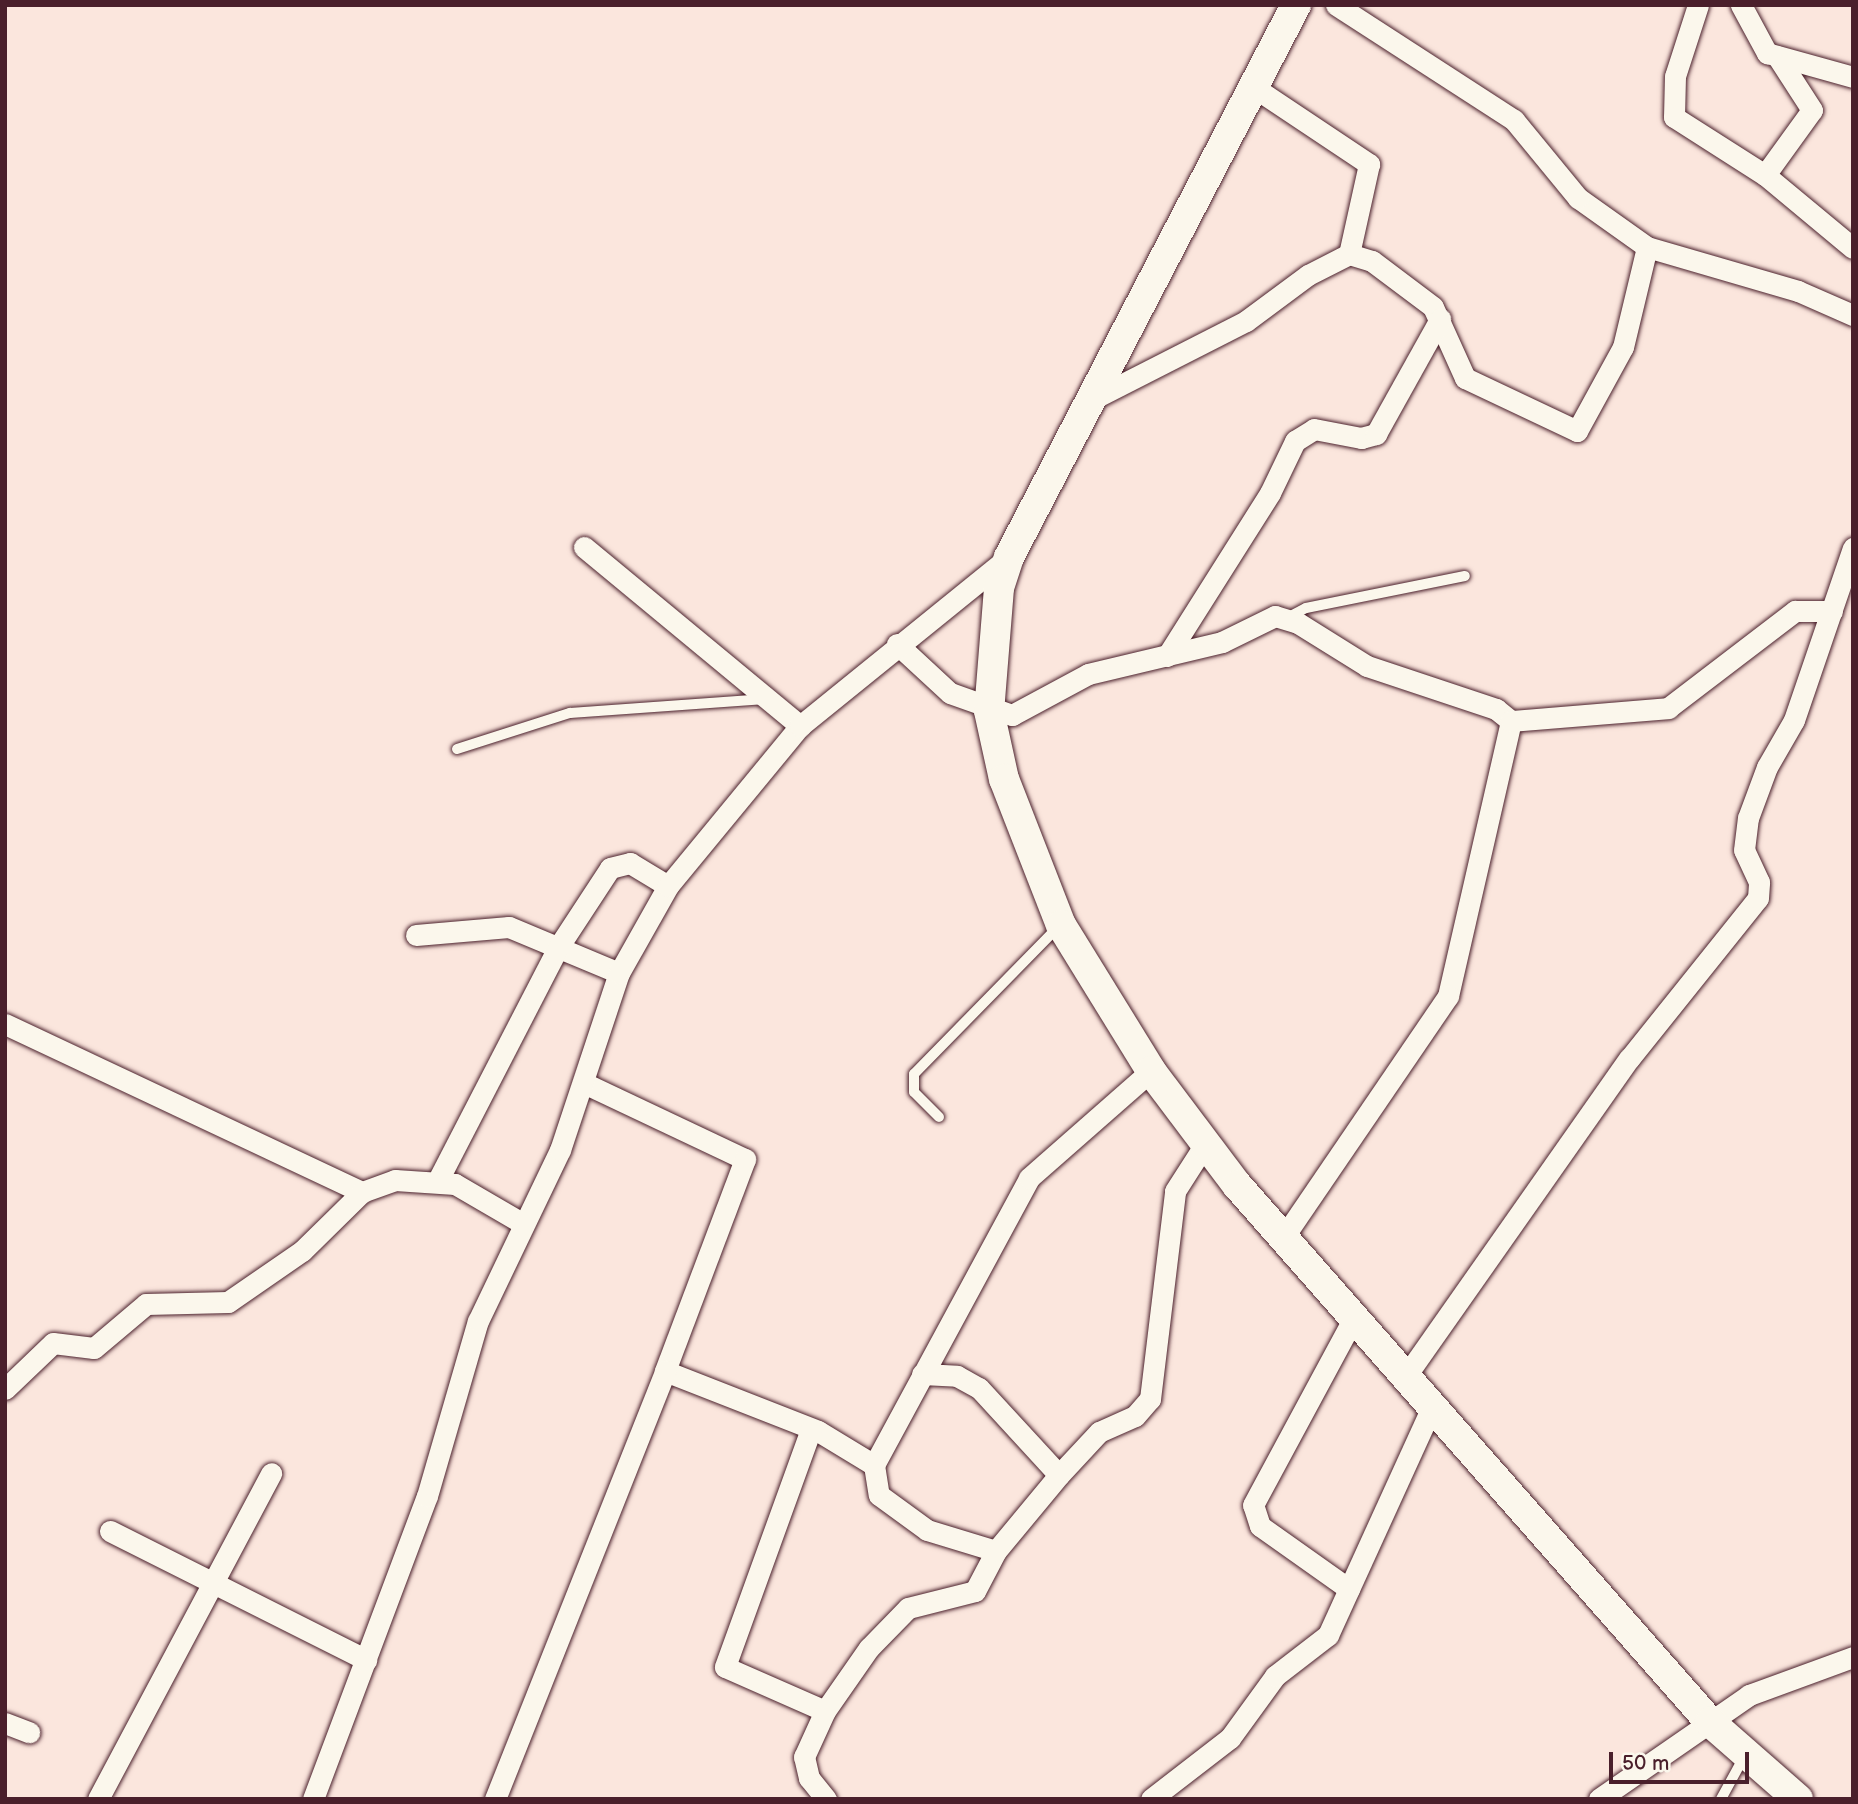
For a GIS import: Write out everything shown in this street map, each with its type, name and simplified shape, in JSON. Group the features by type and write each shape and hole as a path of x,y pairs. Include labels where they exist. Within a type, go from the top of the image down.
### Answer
{"street":[{"path":"1297,5 1252,86 1095,398 1009,557 999,588 989,711 1003,779 1061,925 1151,1070 1205,1144 1282,1239 1430,1411 1710,1722 1798,1799"},
{"path":"1336,5 1514,120 1578,198 1647,247 1798,291 1853,315"},
{"path":"1698,5 1675,76 1674,117 1765,175 1853,248"},
{"path":"1741,5 1760,47 1777,56 1853,77"},
{"path":"1765,175 1812,110 1777,56"},
{"path":"1252,86 1369,164 1349,254"},
{"path":"1095,398 1246,321 1308,275 1349,254 1372,261 1440,319 1465,378 1577,431 1623,347 1647,247"},
{"path":"1167,656 1270,494 1295,441 1314,429 1361,438 1376,434 1440,319"},
{"path":"584,547 800,726"},
{"path":"1403,1380 1629,1059 1758,898 1759,882 1744,850 1748,818 1767,767 1794,720 1853,548"},
{"path":"313,1799 427,1496 461,1368 522,1223 586,1084 619,973 668,887 800,726 897,644 1009,557"},
{"path":"897,644 950,693 989,711 1028,711 1088,674 1223,642 1266,618 1287,618 1367,666 1496,709 1511,722 1668,708 1795,611 1832,611"},
{"path":"1282,1239 1446,1002 1511,722"},
{"path":"438,1180 559,946 619,863 668,887"},
{"path":"416,935 494,925 559,946 619,973"},
{"path":"5,1024 362,1192"},
{"path":"996,1551 928,1530 879,1495 874,1465 1030,1178 1151,1070"},
{"path":"495,1799 665,1371 745,1158 586,1084"},
{"path":"826,1799 809,1778 804,1757 825,1711 869,1648 908,1608 968,1597 996,1551 1059,1475 1100,1432 1135,1416 1150,1399 1175,1191 1205,1144"},
{"path":"5,1388 53,1343 94,1348 146,1304 160,1299 228,1301 302,1251 362,1192 395,1180 438,1180 522,1223"},
{"path":"1349,1590 1261,1526 1253,1505 1352,1321"},
{"path":"665,1371 811,1429 874,1465"},
{"path":"922,1374 957,1376 979,1388 1059,1475"},
{"path":"1152,1799 1242,1727 1275,1676 1328,1635 1430,1411"},
{"path":"811,1429 725,1667 825,1711"},
{"path":"98,1799 217,1585 271,1473"},
{"path":"110,1531 366,1660"},
{"path":"1599,1799 1749,1695 1852,1655"},
{"path":"5,1723 29,1732"}],"lane":[{"path":"1287,618 1306,608 1465,576"},
{"path":"457,749 570,713 767,699"},
{"path":"939,1117 914,1092 914,1074 1061,925"},
{"path":"1721,1799 1747,1753"}]}
